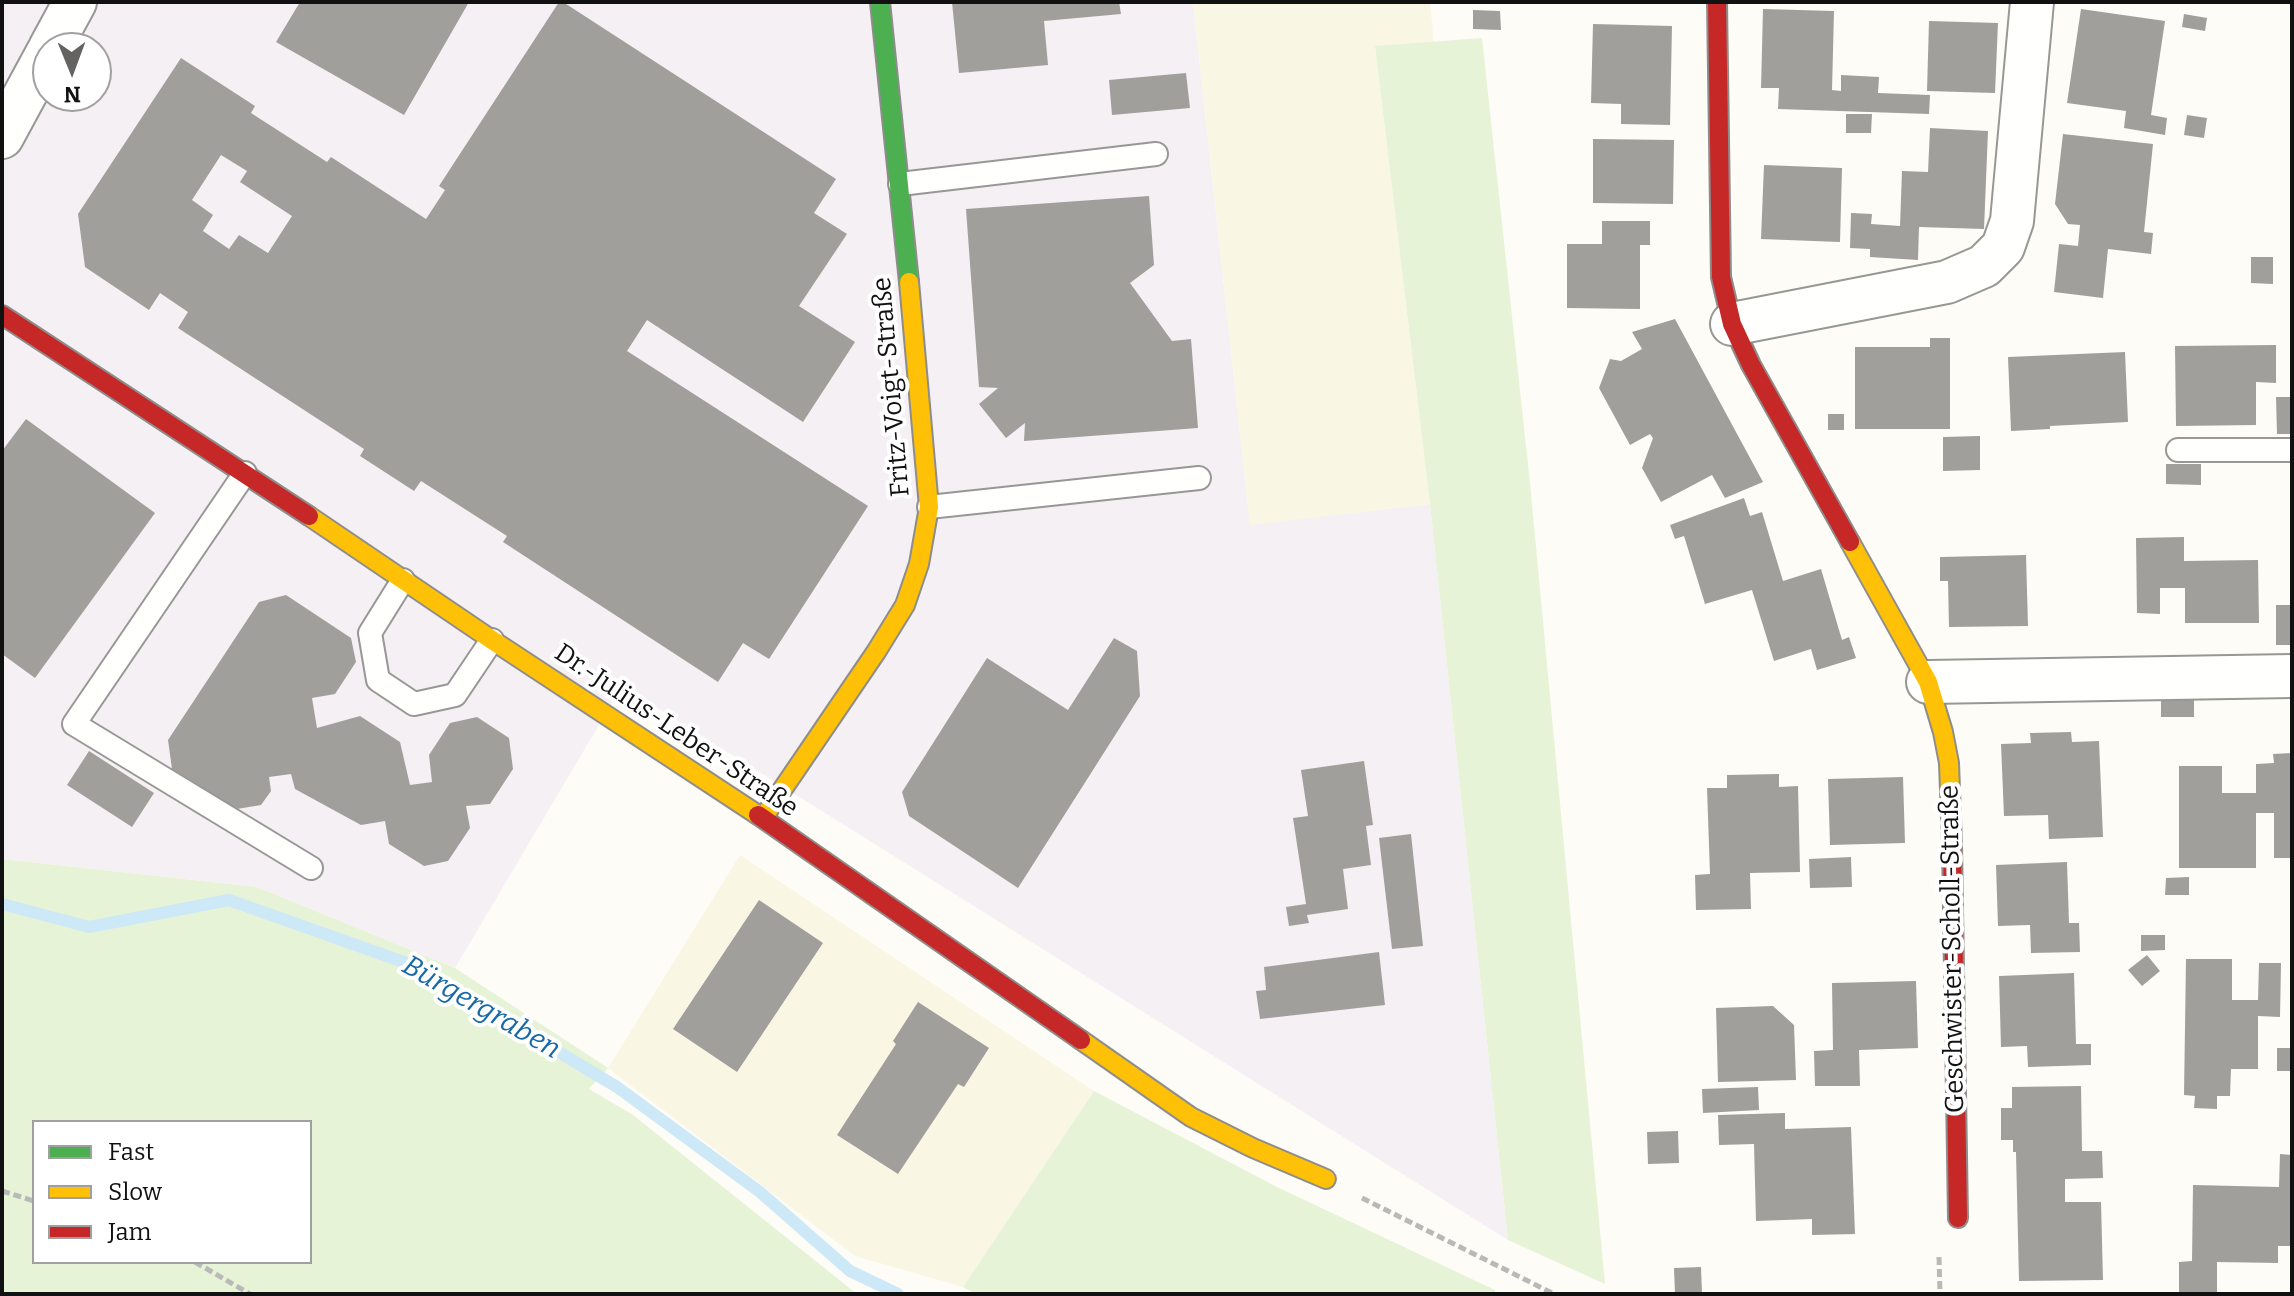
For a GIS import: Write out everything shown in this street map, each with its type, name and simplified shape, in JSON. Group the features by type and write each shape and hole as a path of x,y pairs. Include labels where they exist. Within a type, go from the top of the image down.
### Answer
{"street":[{"path":"59,32 75,2"},
{"name":"Fritz-Voigt-Straße","path":"763,818 905,605 919,564 929,507 880,2"},
{"name":"Geschwister-Scholl-Straße","path":"1717,2 1721,277 1732,324 1751,365 1928,682 1943,732 1949,763 1958,1218"},
{"path":"1732,324 1947,282 1984,266 2003,247 2012,221 2032,2"},
{"path":"2,137 32,81"},
{"name":"Dr.-Julius-Leber-Straße","path":"2,315 763,818 1191,1117 1326,1179"},
{"path":"1928,682 2292,676"}],"lane":[{"path":"900,184 1156,154"},
{"path":"2178,450 2292,450"},
{"path":"245,473 74,724 311,868"},
{"path":"929,507 1199,478"},
{"path":"403,580 370,633 378,680 414,704 455,695 492,640"}],"path":[{"path":"1326,1179 1554,1294"},
{"path":"2,1191 32,1200"},
{"path":"198,1264 250,1294"},
{"path":"1535,1285 1542,1294"}],"shaded area":[{"path":"2,2 1193,2 1250,524 1430,504 1508,1240 622,686 455,968 257,887 2,859"},
{"path":"1193,2 1430,2 1434,43 1375,47 1430,504 1250,525"},
{"path":"740,855 1094,1091 963,1287 855,1256 608,1068"}],"green space":[{"path":"1482,38 1530,483 1605,1284 1508,1240 1430,504 1375,46"},
{"path":"2,859 257,887 455,968 608,1068 589,1089 633,1115 857,1294 2,1294"},
{"path":"1094,1091 1277,1187 1495,1290 1495,1294 976,1294 963,1287"}],"building":[{"path":"300,2 469,2 404,115 276,42"},
{"path":"559,2 836,179 814,213 847,234 799,306 855,342 803,422 647,320 627,351 868,506 769,659 743,643 718,682 503,542 507,536 421,481 414,491 360,456 364,449 178,328 188,312 160,293 149,310 85,267 78,214 181,58 255,106 251,113 327,162 331,157 426,219 445,190 439,186","holes":["221,155 247,171 240,182 292,216 268,253 239,235 229,249 203,231 213,215 192,200"]},
{"path":"952,2 1119,2 1121,14 1044,21 1048,65 959,73"},
{"path":"1763,9 1834,11 1832,90 1841,91 1841,75 1879,77 1878,93 1930,95 1929,114 1778,109 1779,88 1761,88"},
{"path":"2081,9 2165,21 2151,115 2167,118 2165,135 2124,128 2126,111 2067,103"},
{"path":"1473,10 1500,11 1501,30 1473,29"},
{"path":"2184,14 2207,18 2205,31 2182,27"},
{"path":"1929,21 1998,23 1995,93 1927,91"},
{"path":"1593,24 1672,26 1670,125 1621,124 1621,104 1591,103"},
{"path":"1186,73 1190,108 1112,115 1109,80"},
{"path":"1846,114 1872,114 1871,133 1846,133"},
{"path":"2187,115 2207,118 2204,138 2184,135"},
{"path":"1930,128 1988,131 1984,229 1919,227 1918,260 1870,257 1870,249 1850,248 1851,213 1872,214 1871,224 1900,226 1902,171 1928,172"},
{"path":"2063,134 2153,144 2144,232 2153,233 2151,254 2108,249 2103,298 2054,292 2059,244 2078,246 2080,225 2068,224 2055,204"},
{"path":"1593,139 1674,140 1673,204 1593,203"},
{"path":"1764,165 1842,168 1840,242 1761,239"},
{"path":"1149,196 1154,265 1130,283 1172,341 1191,339 1198,428 1024,441 1025,423 1006,438 979,404 998,388 979,387 966,209"},
{"path":"1602,221 1650,221 1650,245 1640,245 1640,309 1567,308 1567,244 1602,244"},
{"path":"2251,257 2273,257 2273,284 2251,283"},
{"path":"1675,319 1763,482 1725,498 1712,475 1661,502 1642,468 1653,438 1650,434 1630,445 1599,388 1610,359 1621,361 1642,349 1632,332"},
{"path":"1930,338 1950,338 1950,429 1855,429 1855,347 1930,347"},
{"path":"2276,345 2276,383 2256,382 2256,425 2176,426 2175,346"},
{"path":"2125,352 2128,422 2011,431 2008,357"},
{"path":"2276,397 2292,397 2292,434 2277,434"},
{"path":"1828,414 1844,414 1844,430 1828,430"},
{"path":"26,419 155,513 35,678 2,654 2,451"},
{"path":"1980,436 1980,470 1943,471 1943,437"},
{"path":"2166,464 2201,464 2201,485 2166,484"},
{"path":"1744,498 1750,516 1762,512 1783,581 1821,569 1842,640 1849,637 1856,658 1817,670 1811,649 1774,661 1752,590 1705,604 1684,536 1675,539 1670,525"},
{"path":"2184,537 2184,561 2258,560 2259,623 2185,623 2185,588 2160,588 2160,614 2137,613 2136,538"},
{"path":"2026,555 2028,626 1949,627 1948,581 1940,581 1940,557"},
{"path":"286,595 351,638 356,662 335,694 312,698 317,728 360,716 400,742 410,785 432,782 429,755 450,723 477,717 509,738 513,769 490,804 466,806 470,828 448,861 424,866 389,844 385,821 361,825 295,789 291,774 269,777 271,791 261,805 237,809 172,769 168,740 259,602"},
{"path":"2276,605 2292,605 2292,645 2276,645"},
{"path":"1114,638 1137,651 1140,696 1018,888 909,816 902,792 987,658 1068,710"},
{"path":"2161,696 2194,696 2194,717 2161,717"},
{"path":"2071,732 2072,742 2099,741 2103,837 2049,839 2048,815 2004,816 2001,744 2031,743 2030,733"},
{"path":"89,751 154,793 132,827 67,785"},
{"path":"2292,753 2292,858 2274,858 2274,813 2256,813 2256,868 2179,868 2179,766 2222,766 2222,793 2256,793 2256,764 2274,763 2273,754"},
{"path":"1364,761 1373,825 1366,826 1371,865 1343,869 1348,909 1307,915 1309,923 1289,926 1286,907 1306,904 1293,818 1308,816 1301,770"},
{"path":"1779,774 1779,787 1798,786 1800,872 1750,873 1751,909 1696,910 1695,875 1710,874 1707,788 1727,788 1727,775"},
{"path":"1903,777 1905,843 1830,845 1828,779"},
{"path":"1411,834 1423,946 1392,949 1379,838"},
{"path":"1851,857 1852,887 1810,888 1809,859"},
{"path":"2067,862 2069,923 2079,923 2080,952 2031,953 2030,925 1998,926 1996,865"},
{"path":"2189,877 2189,895 2165,895 2166,878"},
{"path":"759,900 823,943 737,1072 673,1029"},
{"path":"2141,935 2165,935 2165,950 2141,951"},
{"path":"1379,952 1385,1005 1260,1019 1256,991 1266,990 1264,967"},
{"path":"2147,955 2160,971 2142,986 2128,970"},
{"path":"2186,959 2232,959 2232,1000 2258,1000 2259,963 2281,963 2280,1017 2258,1016 2258,1069 2231,1069 2230,1096 2217,1096 2217,1109 2194,1108 2195,1096 2184,1095"},
{"path":"2074,973 2076,1044 2091,1044 2091,1065 2028,1067 2027,1046 2001,1047 1999,976"},
{"path":"1916,981 1918,1048 1859,1050 1860,1086 1815,1086 1814,1051 1833,1050 1832,983"},
{"path":"918,1002 989,1048 964,1087 958,1084 898,1174 837,1135 896,1044 893,1041"},
{"path":"1773,1006 1794,1025 1796,1080 1718,1082 1716,1008"},
{"path":"2277,1048 2292,1048 2292,1071 2277,1071"},
{"path":"2081,1086 2082,1151 2102,1151 2103,1178 2065,1179 2065,1202 2101,1202 2103,1280 2019,1281 2016,1152 2013,1152 2013,1140 2001,1140 2001,1108 2012,1108 2012,1087"},
{"path":"1758,1087 1759,1110 1703,1113 1702,1089"},
{"path":"1785,1113 1785,1129 1851,1127 1855,1234 1812,1235 1812,1219 1756,1221 1754,1144 1719,1145 1718,1115"},
{"path":"1678,1131 1679,1163 1648,1164 1647,1132"},
{"path":"2280,1154 2292,1155 2292,1246 2278,1246 2278,1263 2217,1262 2217,1294 2179,1294 2179,1262 2192,1261 2193,1185 2279,1187"},
{"path":"1701,1267 1702,1294 1675,1294 1674,1268"}],"waterway":[{"name":"Bürgergraben","path":"2,904 89,927 229,900 415,966 617,1087 760,1192 850,1271 898,1294"}],"traffic: fast":[{"path":"880,2 909,282"}],"traffic: slow":[{"path":"763,818 905,605 919,564 929,507 909,282"},
{"path":"309,516 758,815"},
{"path":"1850,542 1928,682 1949,763 1952,845"},
{"path":"1081,1040 1191,1117 1326,1179"}],"traffic: jam":[{"path":"1717,2 1721,277 1732,324 1751,365 1850,542"},
{"path":"2,315 309,516"},
{"path":"758,815 1081,1040"},
{"path":"1952,845 1958,1218"}]}
